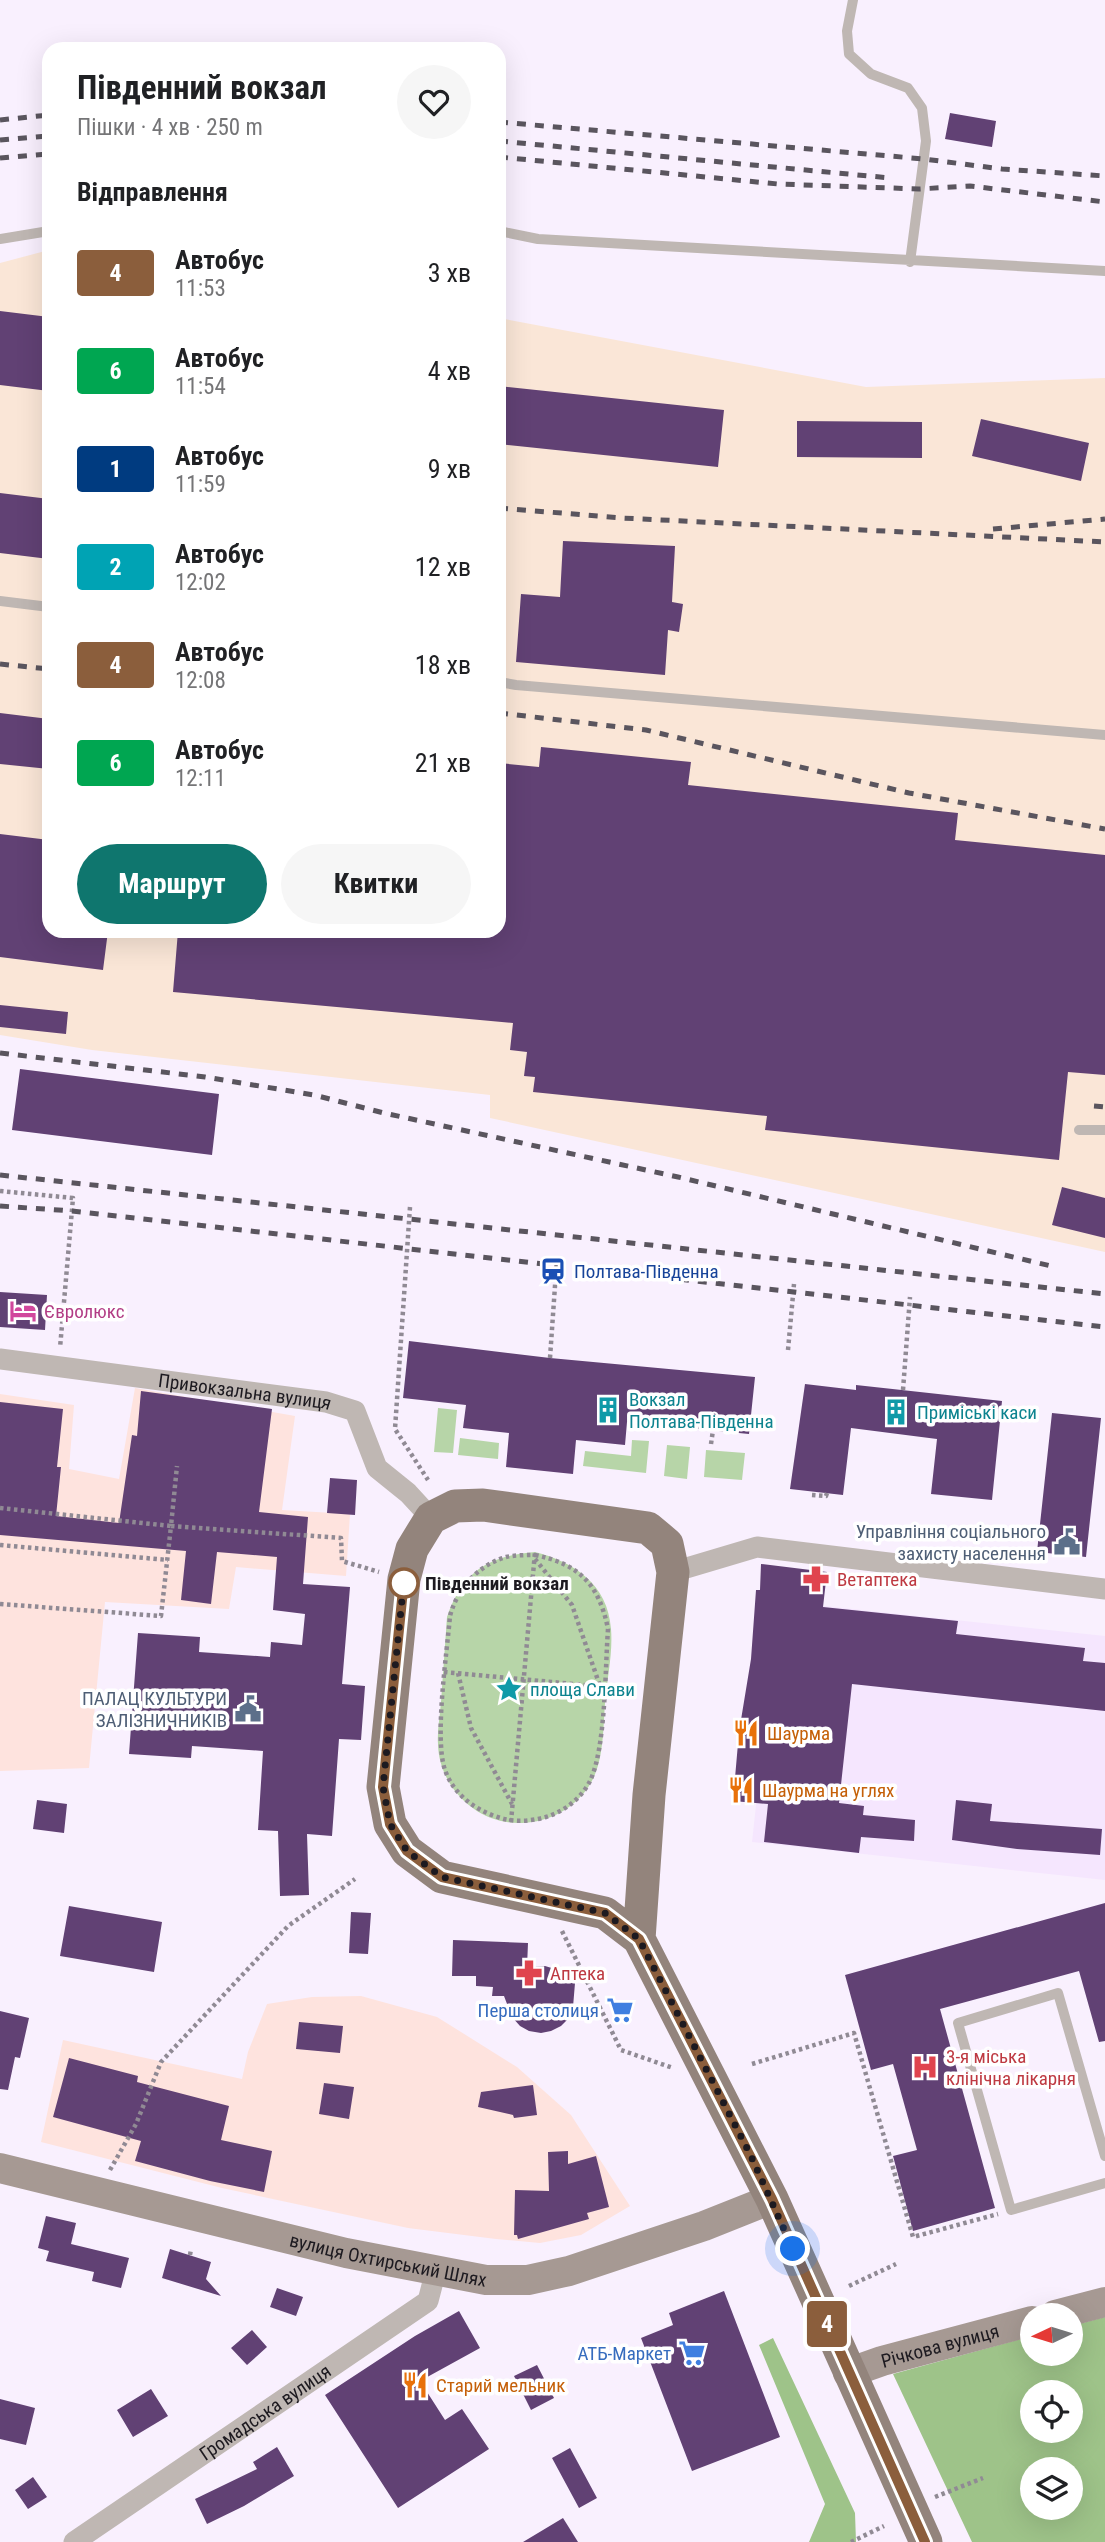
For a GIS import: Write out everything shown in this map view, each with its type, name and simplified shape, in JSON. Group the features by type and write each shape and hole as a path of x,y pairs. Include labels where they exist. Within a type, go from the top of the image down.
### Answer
{"main road":[{"path":"639,1939 649,1795 673,1572 667,1544 648,1528 483,1505 455,1506 431,1518 412,1549 404,1580 383,1787 390,1824 407,1851 442,1877 605,1913 639,1939 772,2199 923,2536"},
{"name":"вулиця Охтирський Шлях","path":"0,2168 346,2253 486,2280 528,2280 569,2271 704,2226 772,2199"},
{"path":"1083,2308 1105,2302"},
{"name":"Річкова вулиця","path":"848,2373 882,2361 1020,2324"}],"street":[{"name":"Привокзальна вулиця","path":"0,1359 326,1402 355,1411 377,1468 408,1493 431,1518"},
{"path":"673,1572 757,1547 1105,1589"},
{"name":"Громадська вулиця","path":"74,2542 428,2301 436,2270"}],"lane":[{"path":"853,0 847,31 849,54 871,74 908,88 922,108 926,141 910,262"},
{"path":"0,239 42,232"},
{"path":"506,232 538,239 1105,271"},
{"path":"0,601 42,606"},
{"path":"506,683 1105,735"},
{"path":"1079,1130 1105,1130"},
{"path":"1105,2156 1058,1993 958,2022 1011,2210 1105,2183"}],"path":[{"path":"0,1191 73,1198 58,1366"},
{"path":"410,1207 395,1429 428,1480"},
{"path":"550,1358 557,1257"},
{"path":"788,1350 794,1284"},
{"path":"903,1390 910,1297"},
{"path":"711,1444 713,1430"},
{"path":"0,1604 161,1616 177,1466"},
{"path":"811,1494 826,1496 827,1493"},
{"path":"0,1508 171,1526 341,1538 342,1561 380,1572"},
{"path":"0,1545 167,1560"},
{"path":"512,1822 535,1555"},
{"path":"535,1555 572,1605 603,1687"},
{"path":"535,1555 557,1560 578,1571 593,1587 604,1609 608,1629 599,1753 590,1782 576,1800 556,1814 536,1820 512,1822 487,1814 470,1804 445,1771 440,1745 444,1672 454,1601 469,1579 487,1566 507,1557 535,1555"},
{"path":"444,1672 603,1687"},
{"path":"458,1673 471,1728 513,1805"},
{"path":"108,2174 136,2124 161,2062 288,1926 355,1879"},
{"path":"561,1928 621,2050 674,2068"},
{"path":"752,2064 854,2033 913,2237 1011,2210"},
{"path":"849,2286 896,2264"},
{"path":"934,2497 983,2478"},
{"path":"851,2542 884,2526"}],"shaded area":[{"path":"42,252 42,938 506,938 506,319 866,387 1105,378 1105,1252 490,1118 490,1095 92,1050 0,1035 0,263"},
{"path":"135,1388 295,1416 282,1510 350,1514 346,1576 236,1567 229,1609 105,1602 89,1768 0,1771 0,1394 74,1405 69,1469 119,1479"},
{"path":"778,1601 1105,1636 1105,1880 752,1842"},
{"path":"361,1996 437,2017 517,2067 571,2115 630,2206 581,2235 540,2243 496,2239 408,2228 222,2188 41,2142 63,2040 242,2079 248,2052 267,2004 312,1997"}],"green space":[{"path":"438,1408 457,1410 453,1453 434,1452"},
{"path":"460,1438 499,1443 498,1459 458,1455"},
{"path":"632,1440 649,1441 646,1473 583,1466 585,1451 631,1456"},
{"path":"667,1445 690,1447 687,1479 664,1476"},
{"path":"706,1450 745,1453 742,1480 704,1477"},
{"path":"535,1552 563,1562 586,1577 596,1587 608,1613 611,1647 602,1746 594,1777 583,1794 568,1808 542,1820 506,1822 490,1818 464,1801 453,1789 440,1760 438,1734 447,1617 461,1588 479,1569 504,1557"},
{"path":"1105,2317 1105,2542 972,2542 893,2374 1020,2339 1020,2366 1083,2366 1083,2323"},
{"path":"773,2338 855,2513 856,2542 809,2542 825,2504 759,2345"}],"building":[{"path":"950,113 996,121 992,147 945,139"},
{"path":"0,311 42,316 42,390 0,385"},
{"path":"506,387 724,410 718,467 506,445"},
{"path":"981,419 1089,443 1081,481 972,456"},
{"path":"797,421 922,422 922,458 797,457"},
{"path":"0,493 42,498 42,558 0,553"},
{"path":"563,541 675,546 672,602 683,604 679,632 668,630 665,675 516,662 521,594 560,597"},
{"path":"0,713 42,718 42,768 0,764"},
{"path":"541,747 691,762 688,785 958,813 955,840 1105,855 1105,1075 1068,1072 1059,1160 765,1130 767,1116 533,1092 535,1077 524,1076 527,1052 510,1050 513,1023 173,992 177,938 506,938 506,764 539,767"},
{"path":"0,834 42,839 42,938 107,938 103,970 0,957"},
{"path":"0,1005 68,1012 66,1034 0,1027"},
{"path":"20,1069 219,1094 212,1155 12,1130"},
{"path":"1062,1187 1105,1198 1105,1238 1052,1225"},
{"name":"Євролюкс","path":"0,1292 47,1295 45,1330 0,1327"},
{"name":"Вокзал Полтава-Південна","path":"409,1341 550,1358 755,1377 749,1434 627,1422 625,1445 576,1440 573,1474 506,1467 509,1433 463,1428 466,1405 403,1398"},
{"path":"805,1384 856,1390 856,1385 1002,1401 992,1500 931,1494 937,1439 851,1428 843,1495 790,1489"},
{"path":"141,1391 272,1409 259,1512 308,1517 303,1584 350,1587 342,1684 365,1686 361,1740 339,1739 332,1836 307,1834 309,1895 280,1896 278,1831 258,1830 263,1751 192,1746 191,1758 129,1754 138,1633 200,1637 199,1652 270,1657 271,1642 302,1645 305,1614 273,1610 277,1557 217,1552 211,1604 181,1600 186,1551 0,1535 0,1402 63,1409 57,1467 61,1467 56,1516 119,1523 132,1435 137,1436"},
{"path":"1052,1413 1101,1418 1086,1557 1037,1552"},
{"path":"330,1478 357,1480 355,1515 327,1513"},
{"path":"761,1564 827,1572 823,1607 958,1621 956,1634 1085,1648 1083,1661 1105,1663 1105,1711 852,1684 839,1803 864,1806 863,1815 915,1820 914,1841 861,1837 859,1853 764,1842 768,1804 733,1801 739,1732 751,1659 756,1590 760,1590"},
{"path":"37,1800 67,1804 64,1833 33,1829"},
{"path":"956,1800 992,1804 990,1821 1102,1829 1100,1855 1017,1849 952,1840"},
{"name":"3-я міська клінічна лікарня","path":"1105,1903 1105,2041 1099,2042 1079,1971 940,2009 995,2208 913,2231 893,2156 917,2150 893,2064 871,2070 845,1975"},
{"path":"69,1906 162,1922 154,1972 60,1956"},
{"path":"351,1912 371,1913 368,1954 349,1953"},
{"path":"453,1940 528,1943 527,1967 545,1966 555,1969 575,1983 569,2018 561,2026 541,2033 520,2026 512,2017 504,1996 492,1996 493,1987 476,1986 476,1976 452,1976"},
{"path":"0,2011 29,2018 20,2058 15,2057 8,2090 0,2089"},
{"path":"299,2022 343,2026 340,2053 296,2049"},
{"path":"69,2058 138,2076 137,2082 229,2106 221,2140 272,2151 264,2192 135,2161 141,2141 53,2117"},
{"path":"324,2083 354,2087 349,2119 319,2114"},
{"path":"533,2085 537,2115 514,2118 513,2115 478,2107 481,2092"},
{"path":"568,2151 568,2164 596,2156 609,2207 587,2213 589,2219 518,2239 517,2235 514,2235 515,2190 549,2191 548,2152"},
{"path":"46,2216 76,2223 71,2244 129,2258 121,2288 92,2281 94,2272 46,2261 49,2251 38,2248"},
{"path":"170,2249 211,2262 206,2279 221,2296 162,2278"},
{"path":"277,2288 303,2297 296,2316 270,2307"},
{"path":"724,2291 780,2437 692,2471 641,2338 673,2325 669,2313"},
{"path":"459,2311 480,2348 420,2381 445,2420 462,2409 489,2449 398,2508 325,2395 415,2336"},
{"path":"252,2330 267,2347 247,2365 231,2348"},
{"path":"537,2365 554,2398 531,2410 514,2376"},
{"path":"151,2389 168,2416 133,2437 117,2410"},
{"path":"0,2399 35,2408 26,2445 0,2439"},
{"path":"277,2447 294,2476 244,2506 207,2524 195,2499 257,2469 253,2462"},
{"path":"570,2448 597,2498 579,2508 552,2458"},
{"path":"33,2477 47,2497 28,2509 15,2490"},
{"path":"563,2518 578,2542 523,2542"}],"railway":[{"path":"0,120 42,116"},
{"path":"506,123 924,159 1002,169 1105,176"},
{"path":"0,140 42,137"},
{"path":"506,142 890,178"},
{"path":"0,158 42,155"},
{"path":"506,158 778,184 919,189 970,186 1105,202"},
{"path":"506,509 622,518 1105,542"},
{"path":"993,529 1105,519"},
{"path":"0,664 42,668"},
{"path":"506,714 646,730 909,793 1105,829"},
{"path":"0,1053 205,1077 314,1095 384,1113 678,1177 1051,1266"},
{"path":"1094,1106 1105,1107"},
{"path":"0,1175 1105,1294"},
{"path":"0,1206 72,1211 1105,1327"}],"bus line":[{"name":"4","path":"404,1580 383,1787 390,1824 407,1851 442,1877 605,1913 639,1939 772,2199 925,2542"}],"place":[{"name":"Полтава-Південна","path":"553,1271"},
{"name":"Євролюкс","path":"23,1311"},
{"name":"Вокзал Полтава-Південна","path":"608,1410"},
{"name":"Приміські каси","path":"896,1412"},
{"name":"Управління соціального захисту населення","path":"1067,1542"},
{"name":"Ветаптека","path":"816,1579"},
{"name":"Південний вокзал","path":"404,1583"},
{"name":"площа Слави","path":"509,1689"},
{"name":"ПАЛАЦ КУЛЬТУРИ ЗАЛIЗНИЧНИКIВ","path":"248,1709"},
{"name":"Шаурма","path":"746,1733"},
{"name":"Шаурма на углях","path":"741,1790"},
{"name":"Аптека","path":"529,1973"},
{"name":"Перша столиця","path":"620,2010"},
{"name":"3-я міська клінічна лікарня","path":"925,2067"},
{"name":"АТБ-Маркет","path":"692,2353"},
{"name":"Старий мельник","path":"415,2385"}],"route":[{"path":"404,1583 404,1580 383,1787 390,1824 407,1851 442,1877 605,1913 639,1939 750,2154 793,2249"}]}
